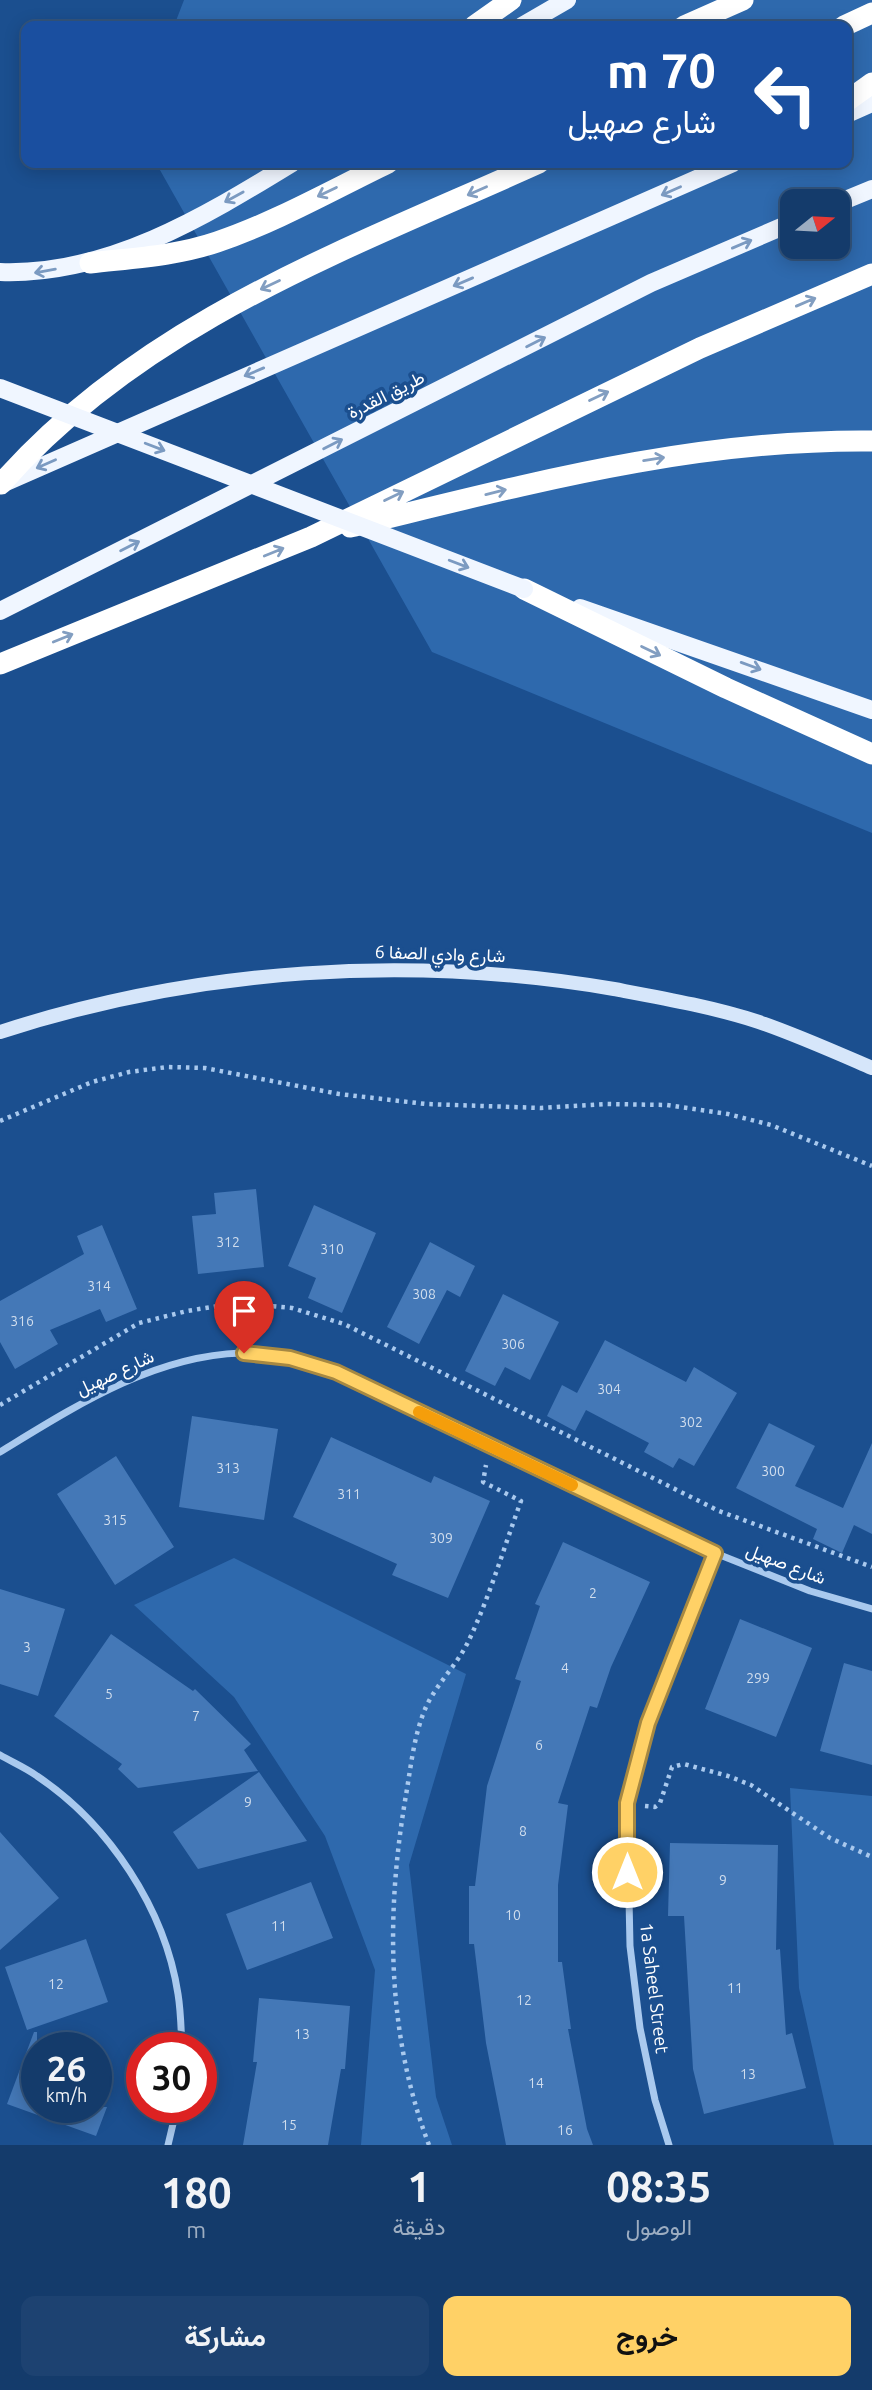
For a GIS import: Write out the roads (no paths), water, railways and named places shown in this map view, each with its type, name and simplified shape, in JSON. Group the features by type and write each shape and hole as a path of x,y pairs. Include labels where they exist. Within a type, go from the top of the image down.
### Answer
{"highway":[{"path":"481,21 511,0"},
{"path":"696,21 744,0"},
{"path":"852,22 872,13"},
{"path":"852,97 872,83"},
{"path":"90,263 178,252 216,242 252,229 378,168"},
{"path":"1,484 34,446 76,409 119,375 212,314 262,288 528,168"},
{"path":"0,663 311,537 700,348 872,274"},
{"path":"311,537 586,470 731,446 806,440 872,441"},
{"path":"524,589 726,688 872,754"}],"main road":[{"path":"531,21 567,0"},
{"path":"852,112 872,103"},
{"path":"0,272 31,273 90,263 178,228 283,168"},
{"path":"1,484 722,168"},
{"path":"850,198 872,189"},
{"name":"طريق القدرة","path":"0,611 651,283 780,228"},
{"path":"0,388 524,589 872,710"}],"street":[{"name":"شارع وادي الصفا 6","path":"0,1031 50,1016 154,992 252,977 352,971 439,970 552,979 652,996 757,1022 872,1068"},
{"name":"شارع صهيل","path":"0,1452 110,1389 151,1370 197,1357 244,1353 290,1358 336,1372 715,1553 810,1591 872,1609"},
{"name":"1a Saheel Street","path":"669,2145 655,2100 643,2040 630,1947 627,1803 648,1723 715,1553"},
{"path":"0,1755 38,1776 89,1819 130,1871 160,1929 178,1993 181,2032"},
{"path":"169,2145 174,2123"}]}
